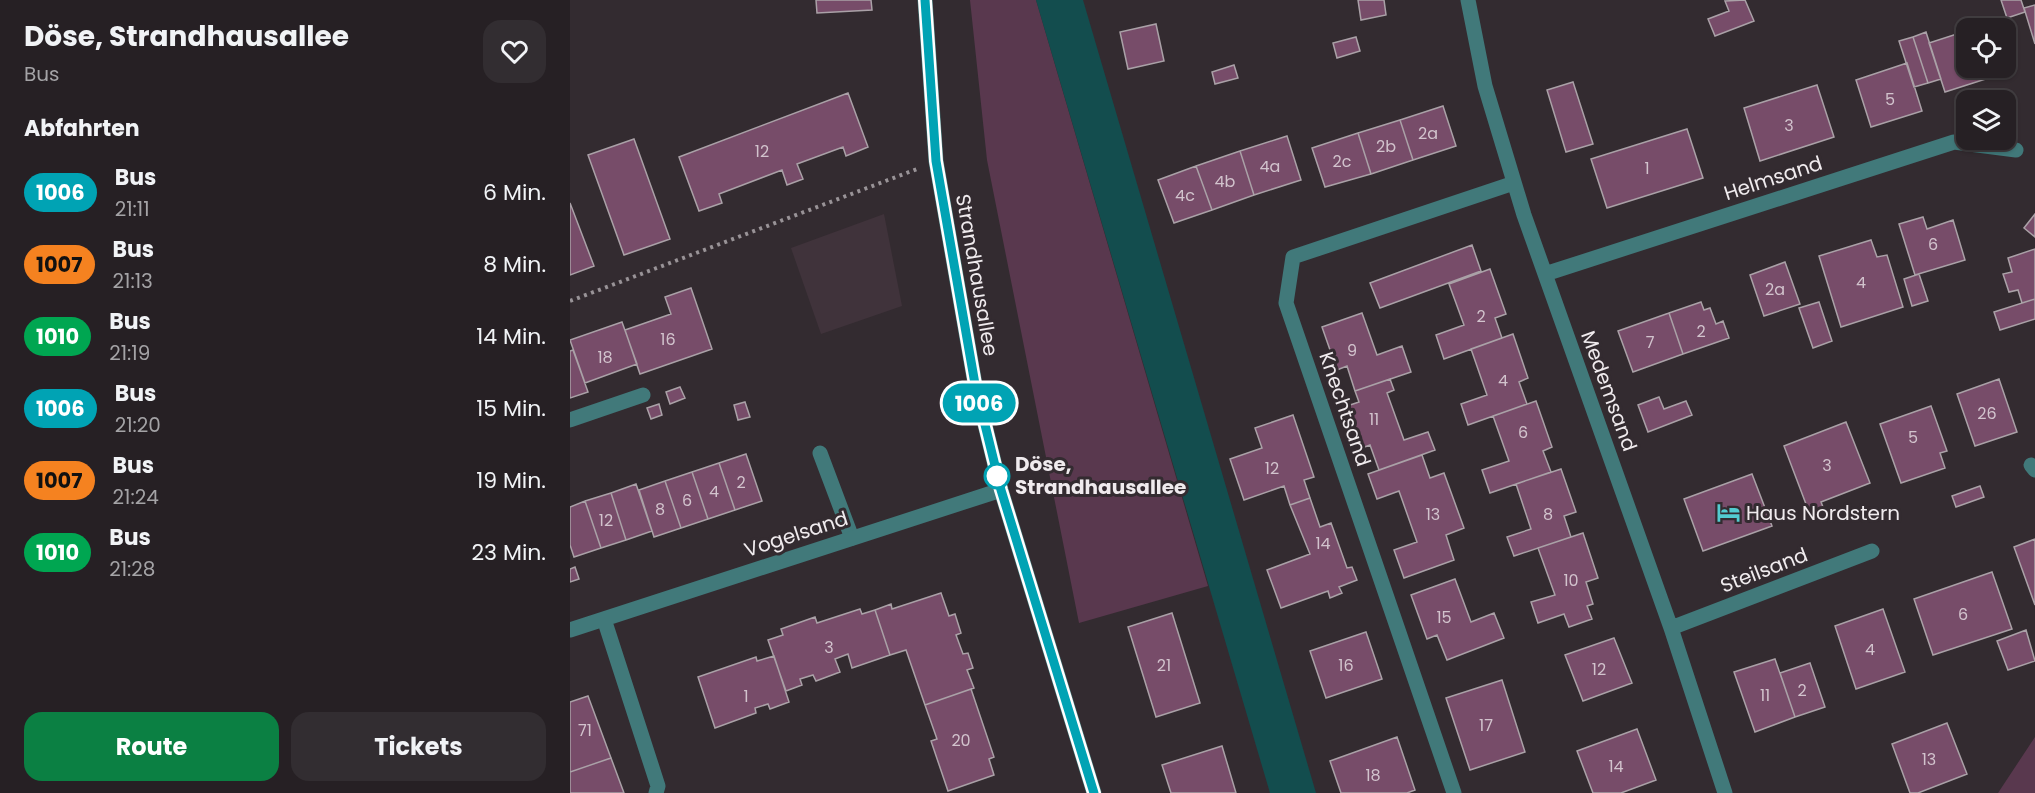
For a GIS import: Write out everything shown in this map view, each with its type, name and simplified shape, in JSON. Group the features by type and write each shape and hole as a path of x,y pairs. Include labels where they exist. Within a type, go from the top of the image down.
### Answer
{"street":[{"name":"Strandhausallee","path":"925,0 936,161 975,384 1001,490 1094,793"},
{"name":"Medemsand","path":"1468,0 1485,86 1514,183 1671,628 1725,793"},
{"name":"Helmsand","path":"1545,274 1956,142"},
{"name":"Knechtsand","path":"1454,793 1286,303 1293,257 1514,183"},
{"path":"570,420 644,394"},
{"path":"820,453 852,538"},
{"name":"Vogelsand","path":"570,630 1001,490"},
{"name":"Steilsand","path":"1671,628 1872,551"},
{"path":"604,619 658,786 656,793"}],"path":[{"path":"570,302 936,161"}],"shaded area":[{"path":"970,0 1036,0 1208,586 1079,623 987,160"},
{"path":"884,214 902,306 821,334 791,248"},
{"path":"2035,737 2035,793 1998,793"}],"water":[{"path":"1036,0 1083,0 1316,793 1270,793"}],"building":[{"path":"816,0 871,0 872,10 817,13"},
{"path":"1358,0 1384,0 1386,15 1361,20"},
{"path":"1745,0 1754,21 1715,36 1708,19 1729,11 1725,1"},
{"path":"2001,0 2021,0 2025,12 2007,18"},
{"path":"2035,5 2035,44 2024,8"},
{"path":"1156,24 1164,61 1128,69 1120,32"},
{"path":"1926,32 1941,79 1928,83 1913,37"},
{"path":"1956,34 1956,78 1989,78 1945,92 1929,43"},
{"path":"1356,37 1360,51 1337,58 1333,43"},
{"path":"1913,37 1928,83 1914,87 1899,41"},
{"path":"1907,63 1922,111 1871,127 1856,80"},
{"path":"1234,65 1238,78 1215,84 1212,72"},
{"path":"1573,82 1593,144 1566,152 1547,90"},
{"path":"1817,85 1834,137 1760,161 1744,108"},
{"path":"848,93 868,147 846,156 843,147 797,164 803,179 787,185 782,170 719,194 722,203 699,211 679,157"},
{"path":"1443,106 1456,146 1413,160 1400,120"},
{"path":"1400,120 1413,160 1371,174 1358,133"},
{"path":"1687,129 1703,178 1607,208 1591,159"},
{"path":"1358,133 1371,174 1325,187 1312,148"},
{"path":"1287,136 1301,180 1254,195 1240,151"},
{"path":"634,139 670,239 624,255 588,155"},
{"path":"1240,151 1254,195 1212,210 1196,166"},
{"path":"1196,166 1212,210 1174,223 1158,180"},
{"path":"570,203 594,266 570,275"},
{"path":"2035,214 2035,237 2024,228"},
{"path":"1923,217 1927,229 1953,220 1965,260 1915,275 1899,224"},
{"path":"1871,240 1877,257 1887,255 1903,307 1841,327 1819,256"},
{"path":"1472,245 1481,271 1380,308 1370,283"},
{"path":"2035,249 2035,299 2022,303 2018,290 2009,292 2003,274 2012,272 2008,258"},
{"path":"1785,262 1800,304 1764,316 1750,275"},
{"path":"1490,269 1506,314 1495,318 1502,338 1444,359 1436,335 1464,325 1449,284"},
{"path":"1919,274 1928,301 1912,306 1904,279"},
{"path":"691,288 712,349 640,374 625,330 671,314 665,297"},
{"path":"2035,299 2035,319 2000,330 1994,312"},
{"path":"1701,302 1704,310 1710,308 1716,324 1723,321 1729,338 1683,354 1669,313"},
{"path":"1819,302 1832,341 1813,348 1799,308"},
{"path":"1362,313 1377,355 1402,346 1411,372 1355,391 1347,366 1337,370 1322,327"},
{"path":"1669,313 1683,354 1633,372 1618,331"},
{"path":"622,322 637,364 585,383 570,340"},
{"path":"1513,334 1528,378 1519,382 1527,404 1468,425 1461,404 1487,395 1471,349"},
{"path":"573,350 588,392 570,398 570,351"},
{"path":"1390,379 1394,390 1387,393 1404,440 1428,432 1435,450 1379,470 1370,445 1362,448 1347,406 1359,402 1355,391"},
{"path":"1999,379 2017,432 1975,446 1957,394"},
{"path":"680,387 685,398 670,404 666,392"},
{"path":"1659,397 1664,409 1686,401 1692,415 1648,432 1638,405"},
{"path":"1536,401 1552,447 1543,451 1551,472 1490,493 1482,470 1509,461 1493,416"},
{"path":"745,402 750,417 738,420 734,405"},
{"path":"659,404 662,415 651,419 647,408"},
{"path":"1931,406 1947,451 1940,453 1945,468 1901,483 1880,424"},
{"path":"1293,415 1314,477 1304,480 1310,498 1290,505 1284,486 1244,500 1230,459 1262,448 1255,428"},
{"path":"1846,422 1870,483 1821,502 1823,507 1809,512 1784,446"},
{"path":"746,454 762,501 735,510 719,463"},
{"path":"1422,455 1430,478 1444,473 1464,528 1446,535 1454,560 1404,578 1394,550 1417,542 1399,491 1377,499 1368,474"},
{"path":"719,463 735,510 708,519 692,472"},
{"path":"1561,469 1576,512 1564,516 1571,537 1514,556 1507,537 1531,529 1516,484"},
{"path":"692,472 708,519 681,528 665,481"},
{"name":"Haus Nordstern","path":"1752,474 1772,526 1703,551 1684,499"},
{"path":"665,481 681,528 654,537 639,490"},
{"path":"636,484 652,531 626,540 611,493"},
{"path":"1980,486 1984,497 1956,507 1952,496"},
{"path":"611,493 626,540 601,548 585,501"},
{"path":"1310,498 1320,527 1331,523 1347,568 1352,567 1357,580 1339,587 1342,593 1330,598 1328,591 1281,608 1267,570 1310,554 1290,505"},
{"path":"585,501 601,548 574,557 570,545 570,507"},
{"path":"1583,533 1598,578 1586,582 1593,604 1587,606 1592,619 1569,627 1564,614 1538,623 1531,602 1555,595 1538,548"},
{"path":"2035,539 2035,605 2014,547"},
{"path":"575,567 579,579 570,582 570,569"},
{"path":"1992,572 2012,629 1933,655 1914,599"},
{"path":"1455,579 1471,622 1494,613 1504,638 1447,660 1437,635 1427,639 1411,595"},
{"path":"941,593 949,616 955,614 961,633 956,635 963,654 968,653 973,668 967,670 974,688 925,705 906,650 890,655 875,610 891,604 892,609"},
{"path":"860,609 862,614 875,610 890,655 852,668 848,654 835,659 840,672 816,681 813,675 800,679 802,685 786,691 768,640 783,635 781,629 815,617 817,623"},
{"path":"1883,609 1905,672 1856,689 1835,626"},
{"path":"1172,613 1200,703 1156,717 1128,627"},
{"path":"2026,630 2035,661 2008,670 1997,641"},
{"path":"1366,632 1382,679 1326,698 1310,651"},
{"path":"1614,638 1632,683 1583,701 1565,655"},
{"path":"774,656 789,702 770,709 768,704 755,708 756,713 715,728 698,677 756,657 757,661"},
{"path":"1775,659 1795,717 1755,732 1734,672"},
{"path":"1810,663 1825,707 1795,717 1780,673"},
{"path":"1502,680 1525,752 1470,770 1446,698"},
{"path":"971,689 994,757 989,759 994,775 948,791 931,741 937,739 925,705"},
{"path":"588,696 611,758 570,772 570,702"},
{"path":"1947,723 1967,774 1918,793 1910,793 1892,744"},
{"path":"1637,729 1656,780 1621,793 1593,793 1577,751"},
{"path":"1397,737 1415,790 1407,793 1341,793 1330,761"},
{"path":"1222,746 1236,793 1171,793 1162,765"},
{"path":"611,758 624,793 570,793 570,772"}],"bus line":[{"name":"1006","path":"925,0 936,161 975,384 1001,490 1094,793"}],"place":[{"name":"Döse, Strandhausallee","path":"997,476"},
{"name":"Haus Nordstern","path":"1728,513"}]}
